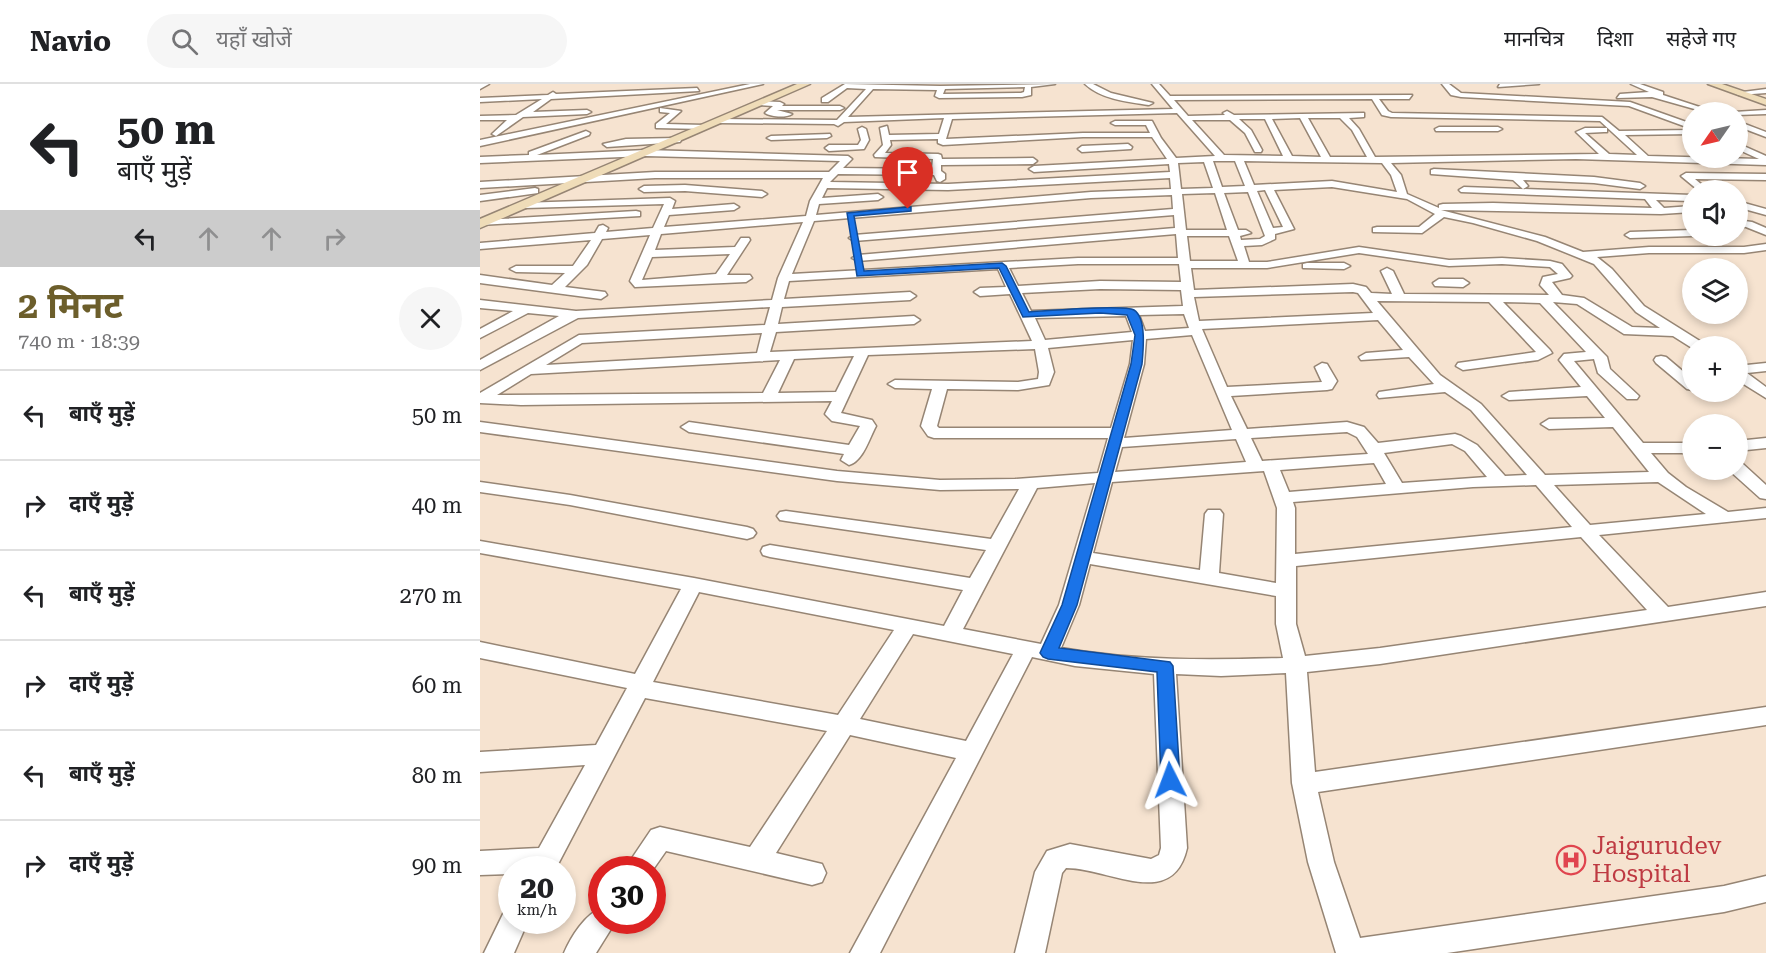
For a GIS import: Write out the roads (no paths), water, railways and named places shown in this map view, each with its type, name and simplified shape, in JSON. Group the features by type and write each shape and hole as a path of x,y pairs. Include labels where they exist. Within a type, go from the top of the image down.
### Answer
{"street":[{"path":"480,88 486,84"},
{"path":"480,137 737,84"},
{"path":"480,143 760,84"},
{"path":"481,221 497,217 718,121 770,103 805,84"},
{"path":"825,100 842,86 942,88 941,97 977,97 1027,94 1028,85 1052,84"},
{"path":"1088,84 1128,99"},
{"path":"1155,84 1222,158"},
{"path":"1489,86 1536,84 1544,89"},
{"path":"1553,91 1606,96 1660,94 1634,84"},
{"path":"1713,84 1765,91"},
{"path":"593,94 609,85"},
{"path":"806,158 870,89 868,85"},
{"path":"1446,85 1458,86"},
{"path":"1446,85 1457,94 1627,103 1682,123"},
{"path":"496,134 518,116 540,105 567,86"},
{"path":"546,87 557,87"},
{"path":"480,88 497,88"},
{"path":"1401,88 1442,131 1506,129"},
{"path":"1741,88 1766,102"},
{"path":"480,100 709,90"},
{"path":"1655,95 1682,103"},
{"path":"1335,97 1372,159"},
{"path":"1374,97 1389,114 1604,116 1617,132 1645,158"},
{"path":"816,148 861,147 865,140 880,132 1172,104 1213,98 1409,97"},
{"path":"699,98 740,98"},
{"path":"750,98 770,103"},
{"path":"1213,98 1243,127 1258,150"},
{"path":"480,108 670,99"},
{"path":"1102,101 1128,99 1172,104"},
{"path":"770,103 769,113 946,125 1029,138 1080,133 1155,142"},
{"path":"1456,104 1504,104"},
{"path":"1034,106 1042,116 1051,137"},
{"path":"1222,107 1233,107"},
{"path":"1277,107 1362,111"},
{"path":"1372,107 1382,108"},
{"path":"902,108 936,110 946,125"},
{"path":"644,110 676,111 659,126 704,127"},
{"path":"480,118 609,111"},
{"path":"1184,118 1302,116 1343,111"},
{"path":"1076,112 1078,120 1149,123 1155,142 1173,160 1179,232 1188,297 1195,328 1242,435 1264,467 1286,508 1286,624 1296,665 1304,783 1320,862 1335,912 1352,953 1724,899 1766,889"},
{"path":"1748,113 1766,112"},
{"path":"1628,114 1659,114"},
{"path":"978,121 1042,116"},
{"path":"1267,116 1289,159"},
{"path":"1302,116 1327,159"},
{"path":"1668,117 1682,116"},
{"path":"593,137 602,118"},
{"path":"792,124 784,133 767,136 844,118"},
{"path":"718,121 792,124 844,118 880,132"},
{"path":"934,152 935,145 946,125"},
{"path":"913,127 946,125 956,128"},
{"path":"1231,128 1243,127"},
{"path":"1748,128 1766,135"},
{"path":"1195,129 1207,129"},
{"path":"1607,157 1581,131 1682,132"},
{"path":"480,185 592,176 709,172 898,172 941,175 939,158 878,155 880,132"},
{"path":"1080,133 1082,149 1097,194"},
{"path":"507,158 531,147 623,134"},
{"path":"593,137 602,155"},
{"path":"531,147 551,146 593,137 629,141 677,140"},
{"path":"1029,138 1044,210 1058,240"},
{"path":"567,145 587,144"},
{"path":"491,169 551,146"},
{"path":"764,146 795,147"},
{"path":"1082,149 1139,146"},
{"path":"480,150 499,149"},
{"path":"1748,151 1766,160"},
{"path":"480,160 646,153 848,159 823,185 815,201 784,278 762,358"},
{"path":"709,172 731,156"},
{"path":"823,185 948,187 1087,165 1207,158 1385,160 1607,157 1766,160"},
{"path":"1207,158 1245,265"},
{"path":"1468,158 1481,174"},
{"path":"1239,159 1269,232"},
{"path":"1385,160 1399,182 1403,195"},
{"path":"938,162 1092,179 1173,175"},
{"path":"480,178 611,168"},
{"path":"1347,170 1392,170"},
{"path":"885,187 898,172"},
{"path":"974,175 1035,172"},
{"path":"1434,172 1606,181 1682,195"},
{"path":"1691,180 1686,176 1766,177"},
{"path":"1516,177 1537,207"},
{"path":"854,238 1044,210 1097,194 1352,182 1399,182"},
{"path":"1344,184 1403,195 1442,214 1524,234 1585,255 1608,271 1640,309 1682,336"},
{"path":"858,258 1112,235 1179,232 1236,238 1269,232 1289,235 1288,228 1268,187"},
{"path":"634,189 685,188 761,204 810,218 850,214 1044,210 1177,212"},
{"path":"1464,190 1682,197"},
{"path":"480,198 557,191 588,191"},
{"path":"1647,196 1661,211"},
{"path":"815,201 880,197"},
{"path":"1748,200 1755,199"},
{"path":"525,205 669,201 671,202 667,212 636,283 746,278"},
{"path":"480,246 659,231 761,204"},
{"path":"1430,208 1493,206 1682,210"},
{"path":"1748,206 1766,212"},
{"path":"667,212 734,207"},
{"path":"1603,210 1646,250"},
{"path":"481,221 636,214"},
{"path":"850,214 860,274"},
{"path":"1377,230 1422,230 1442,214"},
{"path":"480,334 527,309 559,288 588,257 609,216"},
{"path":"1748,224 1766,232"},
{"path":"1623,229 1682,232"},
{"path":"1112,235 1112,260"},
{"path":"649,254 742,245 723,275 715,279"},
{"path":"1585,255 1646,250 1724,250 1766,247"},
{"path":"1267,265 1359,250 1449,263 1502,261 1558,266 1566,276 1547,280 1549,298 1597,355 1603,363 1603,370 1632,396"},
{"path":"784,278 1112,260 1344,266"},
{"path":"895,384 1018,386 1040,384 1047,376 1047,362 1002,266"},
{"path":"1314,266 1318,290"},
{"path":"516,269 577,270"},
{"path":"1387,271 1400,297"},
{"path":"480,279 601,295"},
{"path":"1446,298 1438,282 1463,283"},
{"path":"980,292 1100,285 1188,297 1358,289 1368,297 1435,378 1476,407 1586,532 1662,613"},
{"path":"483,306 578,314 910,296"},
{"path":"1026,315 1100,310 1131,312 1188,297"},
{"path":"1368,297 1549,298 1580,301 1629,331 1675,332"},
{"path":"1463,366 1538,356 1545,353 1492,298"},
{"path":"865,953 912,860 974,752 1037,651 1069,605 1137,364 1140,335 1131,312"},
{"path":"480,367 569,316 578,314"},
{"path":"480,367 525,372 863,351 1040,344 1195,328 1382,316"},
{"path":"480,399 579,339 914,320"},
{"path":"837,476 856,451 868,426 867,423 834,416 863,351"},
{"path":"1366,357 1413,353"},
{"path":"1597,355 1569,357 1566,360 1662,477 1680,491 1725,518"},
{"path":"768,397 789,357"},
{"path":"1661,360 1682,378"},
{"path":"1223,392 1327,386 1330,381 1322,367"},
{"path":"1748,369 1766,367"},
{"path":"1748,380 1766,394"},
{"path":"1748,385 1753,384"},
{"path":"941,385 929,426 934,433 1117,438 1242,435 1347,427 1364,433 1397,488"},
{"path":"1384,395 1448,387"},
{"path":"1509,396 1591,391"},
{"path":"480,399 533,401 842,396"},
{"path":"1549,424 1616,422"},
{"path":"480,427 837,476 940,484 1031,483 1264,467 1376,454 1455,439 1471,448 1500,481"},
{"path":"689,427 856,451"},
{"path":"1748,445 1766,443"},
{"path":"1637,448 1682,448"},
{"path":"1282,498 1500,481 1662,477"},
{"path":"1748,478 1766,494"},
{"path":"950,634 1031,483"},
{"path":"480,487 570,500 747,533"},
{"path":"1287,561 1766,513"},
{"path":"1209,578 1214,514"},
{"path":"786,516 997,546"},
{"path":"480,547 693,584 1037,651 1137,665 1221,668 1296,665 1380,656 1766,598"},
{"path":"770,551 976,586"},
{"path":"1083,557 1286,591"},
{"path":"549,856 693,584"},
{"path":"756,861 908,626"},
{"path":"480,650 639,686 974,752"},
{"path":"1030,953 1049,872 1054,860 1062,856 1070,856 1151,871 1162,869 1171,861 1174,848 1165,666"},
{"path":"1304,783 1766,716"},
{"path":"480,762 603,754"},
{"path":"648,856 660,838 812,873"},
{"path":"480,863 498,864"},
{"path":"498,953 508,934"},
{"path":"579,953 593,934"}],"place":[{"name":"Jaigurudev Hospital","path":"1571,860"}]}
